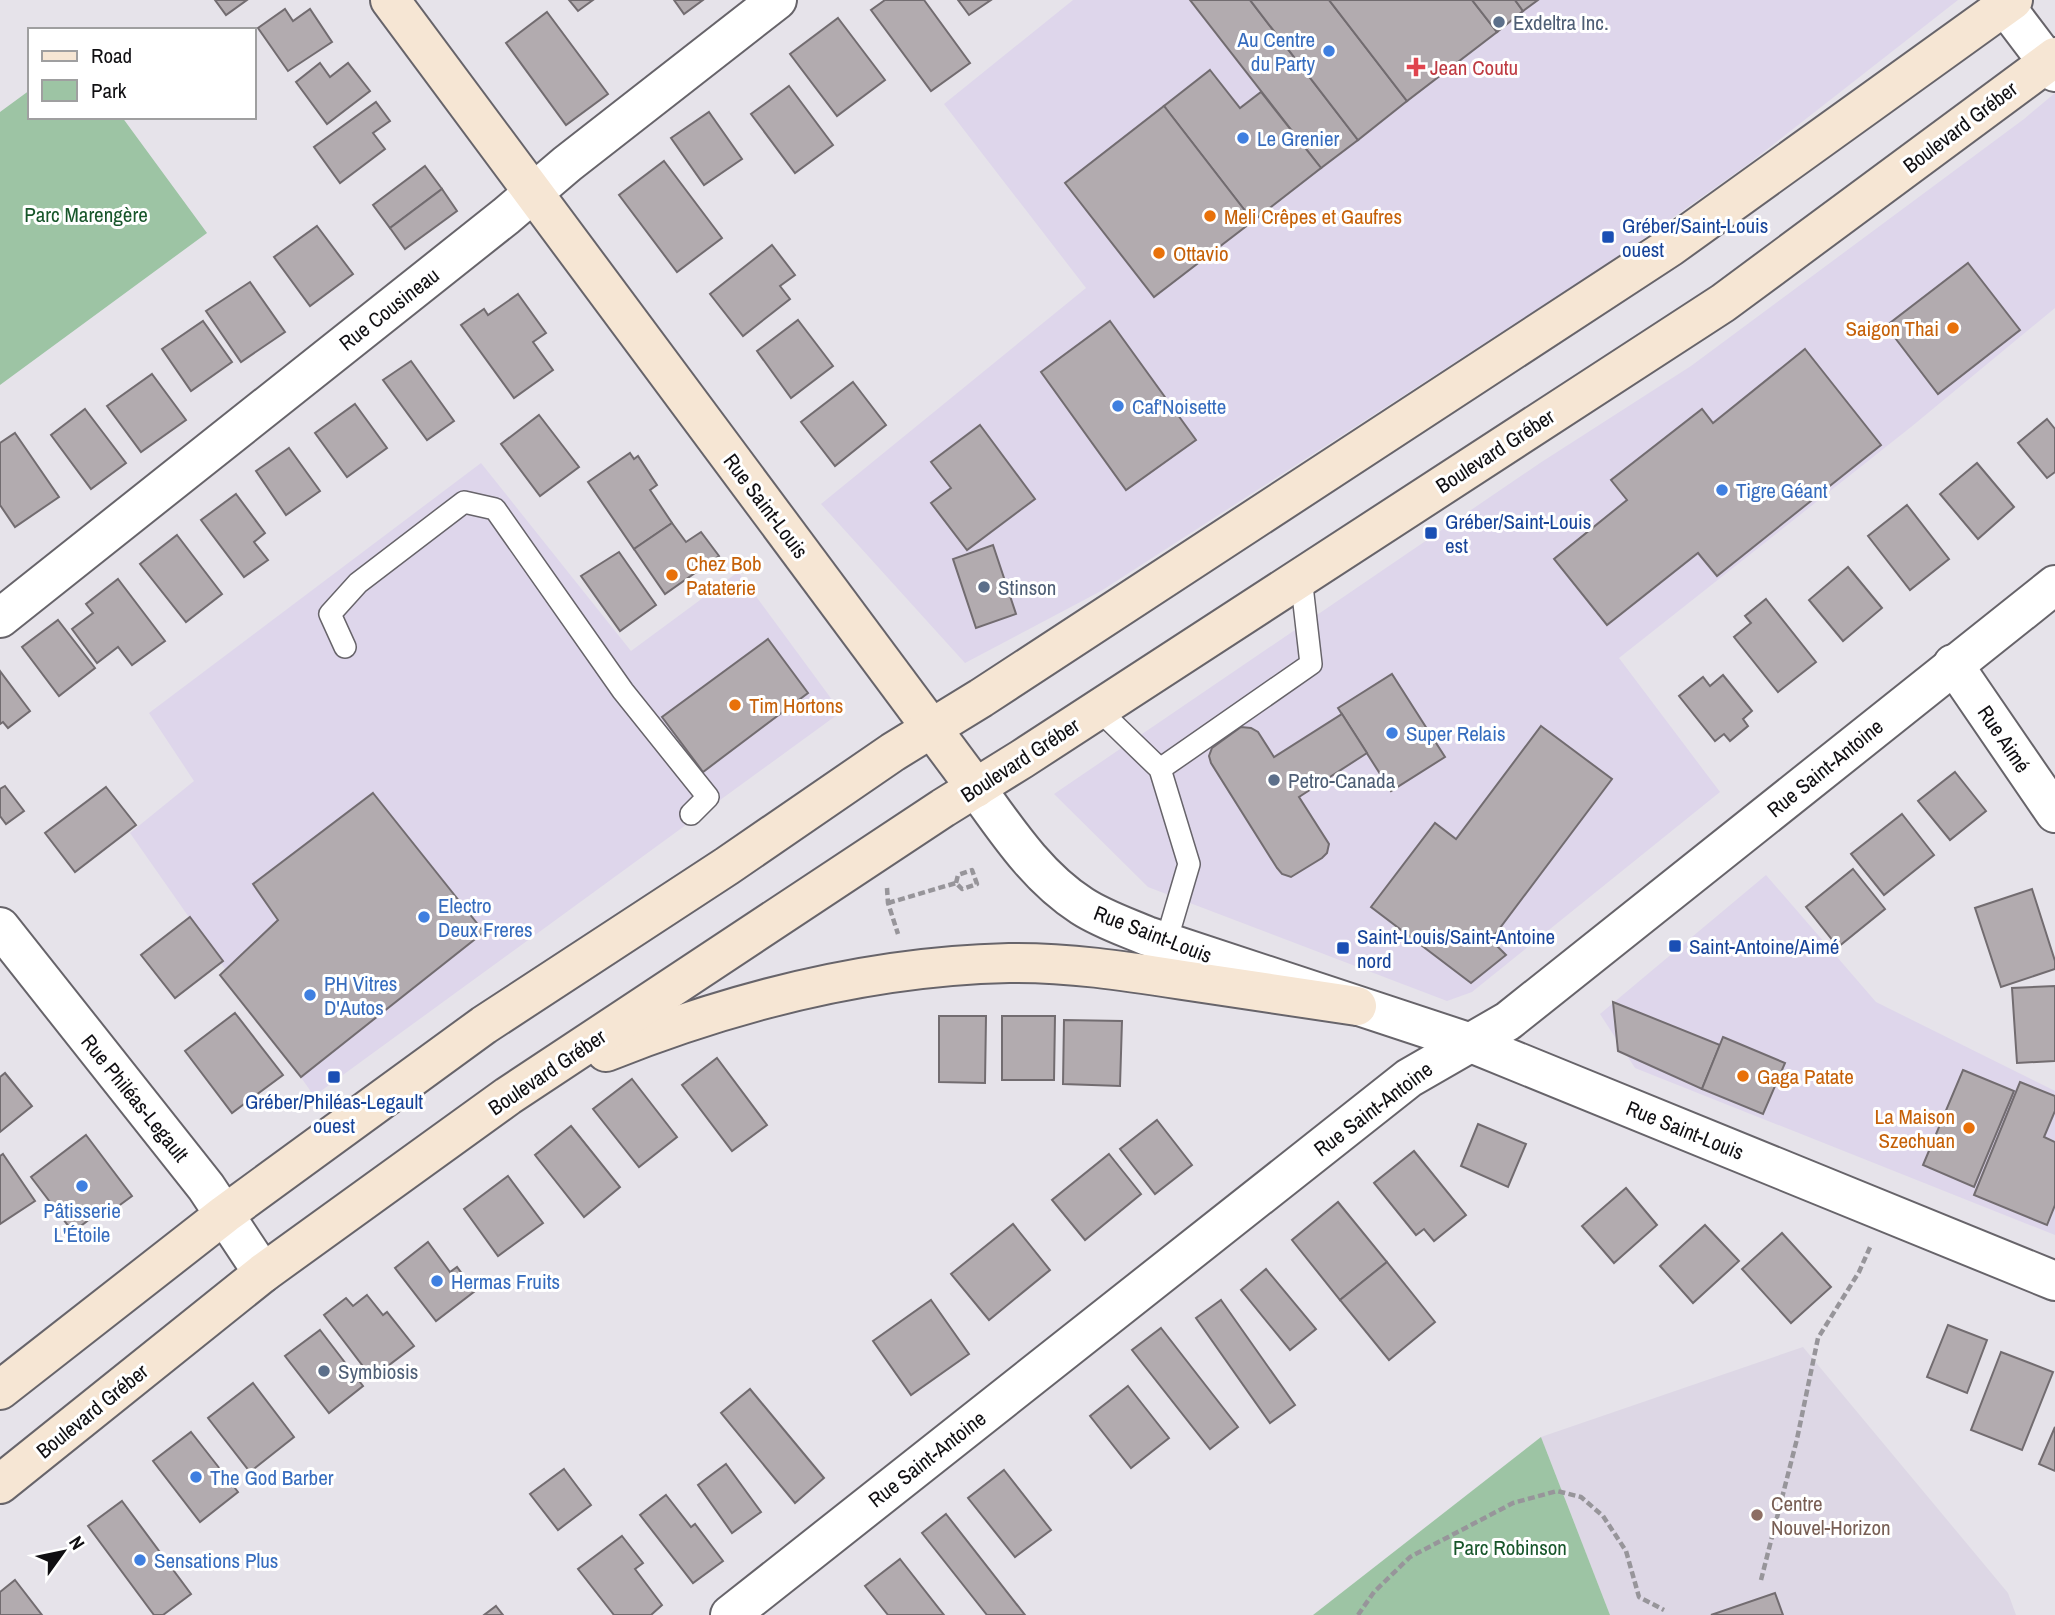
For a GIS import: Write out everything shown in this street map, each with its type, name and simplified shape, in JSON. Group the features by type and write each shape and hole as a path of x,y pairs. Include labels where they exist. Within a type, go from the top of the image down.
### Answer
{"main road":[{"name":"Rue Saint-Louis","path":"390,0 976,788"},
{"path":"0,1390 225,1214 484,1025 727,866 863,773 1670,247 2009,3"},
{"name":"Boulevard Gréber","path":"0,1484 263,1273 508,1096 976,788 1723,303 2053,64"},
{"path":"508,1096 666,1028 783,993 832,982 910,971 1009,963 1060,965 1129,972 1357,1006"}],"street":[{"name":"Rue Cousineau","path":"0,618 777,0"},
{"path":"2009,3 2053,64"},
{"name":"Rue Saint-Antoine","path":"730,1615 1409,1077 1508,1021 2055,584"},
{"name":"Rue Aimé","path":"1953,664 2055,813"},
{"name":"Rue Saint-Louis","path":"976,788 1008,833 1055,885 1083,906 1124,926 1471,1043 2055,1281"},
{"name":"Rue Philéas-Legault","path":"0,927 206,1187 263,1273"}],"lane":[{"path":"345,647 330,614 358,583 464,502 495,509 623,691 708,797 691,814"},
{"path":"1160,769 1311,664 1301,578"},
{"path":"1098,709 1160,769 1189,864 1166,942"}],"path":[{"path":"872,856 888,890 888,903 910,971"},
{"path":"972,870 977,884 962,889 956,883 958,875 972,870"},
{"path":"888,903 956,883"},
{"path":"1761,1580 1797,1439 1818,1338 1859,1272 1886,1212"},
{"path":"1358,1615 1374,1592 1410,1557 1513,1503 1557,1491 1581,1497 1603,1516 1626,1551 1639,1597 1664,1610"}],"shaded area":[{"path":"1073,0 1958,0 1747,165 1613,260 1101,591 965,663 821,504 1086,288 944,104"},
{"path":"2055,93 2055,308 1911,427 1619,658 1720,792 1472,992 1447,1001 1148,887 1054,794 1540,463 1691,366 2024,119"},
{"path":"481,463 631,651 738,572 841,712 314,1096 130,833 194,781 149,713"},
{"path":"1766,875 1876,1002 2055,1091 2055,1235 1635,1068 1600,1014"},
{"name":"Centre Nouvel-Horizon","path":"1803,1347 2008,1593 2016,1615 1610,1615 1541,1437"}],"green space":[{"name":"Parc Marengère","path":"28,91 28,119 123,119 207,233 0,385 0,112"},
{"name":"Parc Robinson","path":"1541,1437 1610,1615 1313,1615"}],"building":[{"path":"215,0 247,0 226,15"},
{"path":"569,0 593,0 578,11"},
{"path":"674,0 703,0 684,14"},
{"path":"885,0 924,0 970,63 931,91 871,10"},
{"path":"958,0 991,0 969,15"},
{"path":"1190,0 1250,0 1358,140 1321,168"},
{"name":"Au Centre du Party","path":"1250,0 1329,0 1407,101 1358,140"},
{"name":"Jean Coutu","path":"1329,0 1472,0 1497,32 1407,101"},
{"name":"Exdeltra Inc.","path":"1472,0 1515,0 1523,11 1497,32"},
{"path":"1515,0 1538,0 1523,11"},
{"path":"285,9 293,21 310,9 332,42 288,71 258,28"},
{"path":"547,12 608,94 566,125 506,43"},
{"path":"838,18 885,80 837,116 790,54"},
{"path":"320,63 330,77 348,63 370,91 327,124 296,82"},
{"name":"Le Grenier","path":"1210,70 1240,108 1261,92 1321,168 1253,221 1164,106"},
{"path":"789,86 833,145 795,173 751,114"},
{"path":"376,102 390,121 373,133 385,149 340,183 314,147"},
{"path":"1164,106 1253,221 1154,297 1065,183"},
{"path":"709,112 742,159 704,185 671,138"},
{"path":"664,161 722,238 677,272 619,195"},
{"path":"425,166 442,189 390,228 373,205"},
{"path":"442,189 457,211 405,249 390,228"},
{"path":"317,226 353,274 310,306 274,257"},
{"path":"772,245 795,275 780,286 790,299 743,336 710,294"},
{"name":"Saigon Thai","path":"1968,263 2020,330 1938,394 1886,326"},
{"path":"250,282 285,332 241,362 206,311"},
{"path":"518,294 546,333 533,342 553,370 514,398 461,325 484,309 488,315"},
{"path":"798,320 833,366 791,398 757,351"},
{"path":"203,321 232,362 191,391 162,349"},
{"name":"Caf'Noisette","path":"1110,321 1196,440 1126,490 1041,372"},
{"name":"Tigre Géant","path":"1805,349 1881,445 1717,576 1698,553 1607,625 1554,559 1627,500 1611,480 1702,409 1713,423"},
{"path":"411,361 454,421 427,440 383,380"},
{"path":"152,374 186,420 141,452 107,406"},
{"path":"853,382 886,425 835,466 801,422"},
{"path":"355,404 387,448 347,477 315,433"},
{"path":"85,409 126,463 91,489 51,435"},
{"path":"539,415 579,467 540,496 501,444"},
{"path":"2047,419 2055,429 2055,472 2047,478 2018,443"},
{"path":"980,425 1035,499 967,550 931,503 951,488 931,462"},
{"path":"15,433 59,497 15,527 0,505 0,443"},
{"path":"289,448 320,491 286,515 256,471"},
{"path":"630,453 634,459 638,456 657,485 650,490 672,523 634,549 588,482"},
{"path":"1977,463 2014,507 1978,539 1940,494"},
{"path":"236,494 265,533 254,542 268,560 244,577 201,520"},
{"path":"1907,505 1949,559 1910,590 1868,536"},
{"name":"Chez Bob Pataterie","path":"672,523 686,542 701,532 719,556 665,594 634,549"},
{"path":"177,535 222,594 186,622 140,564"},
{"name":"Stinson","path":"993,545 1016,614 976,628 953,559"},
{"path":"619,552 656,605 620,631 581,576"},
{"path":"1848,567 1882,608 1843,641 1809,600"},
{"path":"118,579 165,641 132,665 118,647 97,663 72,629 93,613 86,604"},
{"path":"1766,599 1816,662 1778,692 1734,637 1751,623 1745,616"},
{"path":"58,620 95,668 59,696 22,647"},
{"name":"Tim Hortons","path":"768,639 808,693 703,772 662,717"},
{"path":"0,671 30,711 8,728 3,722 0,724"},
{"name":"Super Relais","path":"1392,674 1445,757 1391,791 1338,708"},
{"path":"1723,675 1752,711 1743,719 1748,726 1730,741 1724,734 1715,741 1679,696 1703,677 1710,686"},
{"name":"Petro-Canada","path":"1342,714 1367,753 1299,797 1329,844 1327,853 1322,858 1291,877 1282,874 1211,763 1209,756 1212,748 1241,727 1251,728 1258,732 1274,757"},
{"path":"1541,726 1612,779 1491,940 1506,955 1471,983 1371,907 1435,823 1456,839"},
{"path":"1955,772 1986,811 1950,840 1918,801"},
{"path":"5,786 24,811 6,824 0,816 0,789"},
{"path":"106,787 136,825 75,872 45,833"},
{"path":"373,793 484,932 301,1077 220,975 278,920 253,884"},
{"path":"1902,814 1934,855 1884,895 1851,854"},
{"path":"1853,869 1885,909 1838,947 1806,907"},
{"path":"2032,889 2055,961 2055,969 2001,987 1975,908"},
{"path":"190,917 223,961 175,998 141,955"},
{"path":"2055,986 2055,1061 2017,1063 2012,988"},
{"path":"1613,1002 1720,1045 1702,1089 1618,1051"},
{"path":"235,1013 283,1075 232,1113 185,1051"},
{"path":"939,1016 986,1016 985,1083 939,1082"},
{"path":"1002,1016 1055,1016 1054,1080 1002,1080"},
{"path":"1064,1020 1122,1021 1120,1086 1063,1084"},
{"name":"Gaga Patate","path":"1723,1037 1785,1063 1763,1114 1702,1089"},
{"path":"717,1058 767,1125 732,1151 682,1085"},
{"name":"La Maison Szechuan","path":"1963,1070 2014,1091 1974,1187 1923,1165"},
{"path":"5,1073 32,1106 0,1132 0,1077"},
{"path":"632,1079 677,1137 639,1167 593,1109"},
{"path":"2020,1082 2055,1096 2055,1111 2044,1137 2055,1142 2055,1205 2047,1225 1974,1195"},
{"path":"1157,1120 1192,1165 1155,1194 1120,1149"},
{"path":"1478,1124 1526,1144 1508,1187 1461,1166"},
{"path":"571,1126 620,1187 584,1217 535,1155"},
{"name":"Pâtisserie L'Étoile","path":"86,1135 132,1196 109,1213 104,1208 73,1232 31,1177"},
{"path":"1414,1151 1466,1215 1434,1241 1424,1229 1416,1235 1374,1183"},
{"path":"3,1154 35,1201 0,1224 0,1156"},
{"path":"1109,1154 1141,1194 1085,1240 1052,1200"},
{"path":"508,1176 543,1223 498,1256 464,1209"},
{"path":"1626,1188 1657,1225 1614,1263 1582,1226"},
{"path":"1338,1202 1387,1262 1340,1300 1292,1240"},
{"path":"1013,1224 1050,1270 989,1320 951,1274"},
{"path":"1705,1225 1739,1261 1693,1303 1660,1266"},
{"path":"1782,1233 1831,1287 1791,1323 1742,1269"},
{"name":"Hermas Fruits","path":"428,1242 450,1272 457,1267 475,1291 436,1321 395,1268"},
{"path":"1387,1262 1435,1322 1389,1360 1340,1300"},
{"path":"1266,1269 1316,1329 1290,1350 1241,1290"},
{"path":"367,1295 383,1315 387,1312 414,1346 372,1378 324,1315 346,1298 353,1306"},
{"path":"931,1300 969,1354 911,1395 873,1341"},
{"path":"1221,1300 1295,1405 1270,1423 1196,1318"},
{"path":"1948,1325 1987,1340 1967,1393 1927,1377"},
{"path":"1161,1328 1238,1427 1210,1449 1132,1350"},
{"name":"Symbiosis","path":"320,1330 363,1386 329,1413 285,1356"},
{"path":"2001,1352 2053,1372 2022,1450 1971,1430"},
{"path":"253,1383 294,1437 250,1472 208,1418"},
{"path":"1128,1386 1169,1438 1131,1468 1090,1416"},
{"path":"750,1389 824,1478 795,1503 721,1413"},
{"path":"2055,1427 2055,1471 2039,1464"},
{"name":"The God Barber","path":"191,1432 238,1492 200,1522 153,1461"},
{"path":"726,1464 761,1512 732,1533 698,1485"},
{"path":"564,1469 591,1505 558,1530 530,1494"},
{"path":"1004,1470 1051,1530 1015,1557 968,1498"},
{"path":"666,1495 691,1527 695,1524 723,1561 693,1583 640,1515"},
{"name":"Sensations Plus","path":"122,1501 191,1594 163,1615 154,1615 88,1526"},
{"path":"946,1514 1025,1615 987,1615 922,1533"},
{"path":"622,1536 643,1563 635,1569 662,1605 651,1615 614,1615 578,1569"},
{"path":"900,1559 944,1615 888,1615 865,1586"},
{"path":"15,1580 42,1615 0,1615 0,1592"},
{"path":"1775,1593 1783,1615 1711,1615"},
{"path":"496,1606 503,1615 484,1615"}],"place":[{"name":"Exdeltra Inc.","path":"1499,22"},
{"name":"Au Centre du Party","path":"1329,51"},
{"name":"Jean Coutu","path":"1416,67"},
{"name":"Le Grenier","path":"1243,138"},
{"name":"Meli Crêpes et Gaufres","path":"1210,216"},
{"name":"Gréber/Saint-Louis ouest","path":"1608,237"},
{"name":"Ottavio","path":"1159,253"},
{"name":"Saigon Thai","path":"1953,328"},
{"name":"Caf'Noisette","path":"1118,406"},
{"name":"Tigre Géant","path":"1722,490"},
{"name":"Gréber/Saint-Louis est","path":"1431,533"},
{"name":"Chez Bob Pataterie","path":"672,575"},
{"name":"Stinson","path":"984,587"},
{"name":"Tim Hortons","path":"735,705"},
{"name":"Super Relais","path":"1392,733"},
{"name":"Petro-Canada","path":"1274,780"},
{"name":"Electro Deux Freres","path":"424,917"},
{"name":"Saint-Antoine/Aimé","path":"1675,946"},
{"name":"Saint-Louis/Saint-Antoine nord","path":"1343,948"},
{"name":"PH Vitres D'Autos","path":"310,995"},
{"name":"Gaga Patate","path":"1743,1076"},
{"name":"Gréber/Philéas-Legault ouest","path":"334,1077"},
{"name":"La Maison Szechuan","path":"1969,1128"},
{"name":"Pâtisserie L'Étoile","path":"82,1186"},
{"name":"Hermas Fruits","path":"437,1281"},
{"name":"Symbiosis","path":"324,1371"},
{"name":"The God Barber","path":"196,1477"},
{"name":"Centre Nouvel-Horizon","path":"1757,1515"},
{"name":"Sensations Plus","path":"140,1560"}]}
